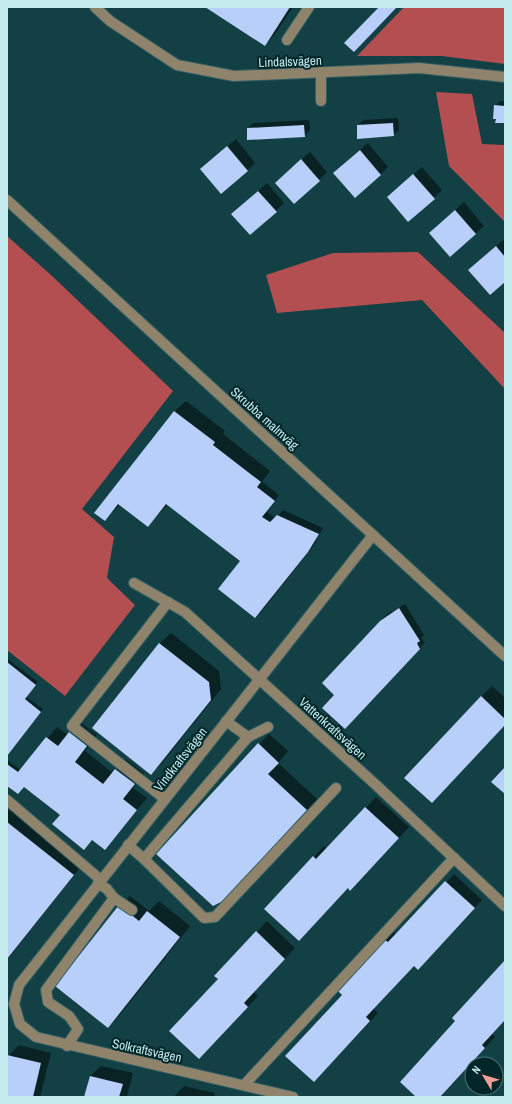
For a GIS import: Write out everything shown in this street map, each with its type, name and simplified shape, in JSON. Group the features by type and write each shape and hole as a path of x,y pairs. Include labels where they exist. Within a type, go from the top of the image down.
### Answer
{"street":[{"name":"Lindalsvägen","path":"95,7 110,21 177,65 234,76 419,68 505,77"},
{"path":"287,40 308,7"},
{"path":"321,72 321,101"},
{"name":"Skrubba malmväg","path":"7,200 505,656"},
{"name":"Vindkraftsvägen","path":"14,1004 19,985 99,881 374,535"},
{"name":"Vattenkraftsvägen","path":"134,583 185,612 376,784 505,906"},
{"path":"165,799 72,726 168,602"},
{"path":"226,722 248,737"},
{"path":"144,859 248,737 268,727"},
{"path":"128,845 204,918 216,917 336,788"},
{"path":"7,800 99,881 114,898 132,910"},
{"path":"245,1084 454,858"},
{"path":"67,1046 78,1029 69,1016 48,1002 46,990 114,898"},
{"name":"Solkraftsvägen","path":"14,1004 20,1024 36,1037 67,1046 245,1084 293,1097"}],"shaded area":[{"path":"404,7 505,7 505,64 442,56 357,56"},
{"path":"436,92 472,94 482,144 505,145 505,222 449,166"},
{"path":"7,236 51,275 173,391 82,509 114,537 107,578 135,605 65,696 7,650"},
{"path":"418,252 505,333 505,389 422,300 277,313 266,275 333,253"}],"building":[{"path":"205,7 290,7 265,46"},
{"path":"379,7 397,7 354,52 344,43"},
{"path":"494,105 505,106 505,123 495,123 496,119 493,119"},
{"path":"393,123 394,136 357,139 357,125"},
{"path":"304,125 305,137 247,140 247,128"},
{"path":"227,146 248,171 221,194 200,169"},
{"path":"360,150 381,175 355,198 333,173"},
{"path":"301,159 320,181 294,204 275,183"},
{"path":"413,174 435,199 408,222 387,197"},
{"path":"258,191 277,212 250,235 231,214"},
{"path":"455,210 476,234 450,257 429,233"},
{"path":"496,246 505,257 505,282 490,295 468,270"},
{"path":"174,411 215,442 213,445 261,482 257,487 275,501 262,517 270,522 277,515 319,534 308,552 255,618 218,589 240,561 166,504 148,527 118,504 105,521 94,513"},
{"path":"399,608 420,641 417,643 420,649 345,729 322,708 334,695 322,683 380,621"},
{"path":"159,643 209,682 211,700 151,775 92,728"},
{"path":"7,662 36,685 25,699 41,712 7,756"},
{"path":"481,696 505,719 505,725 432,803 404,778"},
{"path":"69,732 87,746 75,762 103,784 115,769 135,784 123,799 137,810 105,850 92,840 84,850 52,824 60,815 24,787 18,794 7,786 7,764 18,772 46,737 58,746"},
{"path":"258,743 279,763 268,774 307,810 223,901 213,906 156,854"},
{"path":"505,767 505,794 491,782"},
{"path":"365,807 399,838 350,891 348,888 299,941 264,909 313,856 316,859"},
{"path":"7,822 74,875 7,959"},
{"path":"445,881 475,908 418,970 414,966 366,1017 370,1021 314,1082 285,1056 342,995 338,991 385,940 388,942"},
{"path":"119,905 139,921 147,911 180,937 108,1028 55,986"},
{"path":"256,931 285,959 244,1003 248,1007 199,1059 169,1031 218,979 214,976"},
{"path":"505,960 505,1020 482,1045 485,1048 478,1056 464,1056 464,1071 440,1097 416,1097 400,1082 455,1021 452,1018"},
{"path":"7,1055 41,1063 33,1097 7,1097"},
{"path":"90,1076 123,1084 119,1097 84,1097"}]}
